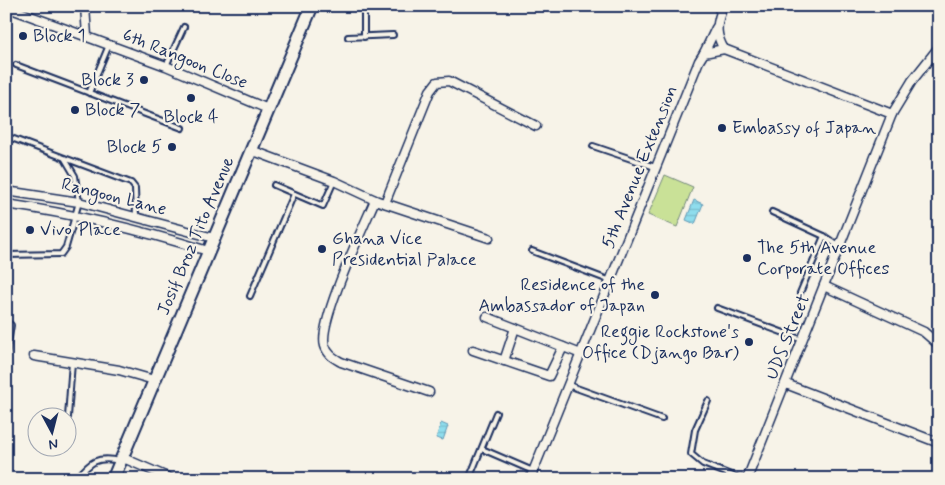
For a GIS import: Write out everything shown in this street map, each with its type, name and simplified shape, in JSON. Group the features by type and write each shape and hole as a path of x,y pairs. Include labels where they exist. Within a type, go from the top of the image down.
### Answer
{"street":[{"path":"85,6 87,36"},
{"name":"Josif Broz Tito Avenue","path":"113,479 312,6"},
{"name":"6th Rangoon Close","path":"6,7 166,66 268,109"},
{"name":"5th Avenue Extension","path":"531,475 699,61 717,28 721,8"},
{"path":"717,28 724,49"},
{"name":"UDS Street","path":"747,479 892,114 912,81 939,47"},
{"path":"704,53 724,49 892,114"},
{"path":"385,203 430,90 436,82 449,81 536,126"},
{"path":"251,150 334,180 375,200 489,238"},
{"name":"Rangoon Lane","path":"6,191 79,202 214,238"},
{"path":"375,200 329,313 324,334 325,346 331,356 342,362 429,392"},
{"name":"Rangoon Lane","path":"6,204 74,215 140,230 208,251"},
{"path":"824,286 924,332 939,345"},
{"path":"487,317 581,354"},
{"path":"504,361 515,328"},
{"path":"473,350 549,376 563,347"},
{"path":"34,356 119,370 154,380"},
{"path":"786,384 939,443"},
{"path":"121,459 172,479"}],"lane":[{"path":"364,6 364,37"},
{"path":"166,66 184,27"},
{"path":"348,37 393,35"},
{"path":"89,93 110,45"},
{"path":"16,65 182,128"},
{"path":"6,136 131,183 135,188 136,218"},
{"path":"593,146 657,168"},
{"path":"6,255 61,254 66,247 79,202 76,176 66,159"},
{"path":"274,185 323,206 334,180"},
{"path":"250,296 294,194"},
{"path":"772,212 824,236 840,247"},
{"path":"800,294 824,236"},
{"path":"532,251 611,281"},
{"path":"717,308 803,340"},
{"path":"6,321 11,325 6,356"},
{"path":"69,408 72,362"},
{"path":"568,385 662,419"},
{"path":"708,401 695,430 691,454 703,464 741,479"},
{"path":"469,479 496,412"},
{"path":"482,449 531,475"},
{"path":"76,479 93,461 103,457 121,459"}],"green space":[{"path":"665,175 693,187 677,227 648,215"}],"water":[{"path":"694,200 703,204 695,224 686,220"},
{"path":"441,423 448,426 443,440 436,438"}],"place":[{"name":"Block 1","path":"23,36"},
{"name":"Block 3","path":"144,80"},
{"name":"Block 4","path":"191,98"},
{"name":"Block 7","path":"75,110"},
{"name":"Embassy of Japan","path":"722,128"},
{"name":"Block 5","path":"172,147"},
{"name":"Vivo Place","path":"30,230"},
{"name":"Ghana Vice Presidential Palace","path":"322,249"},
{"name":"The 5th Avenue Corporate Offices","path":"747,258"},
{"name":"Residence of the Ambassador of Japan","path":"655,295"},
{"name":"Reggie Rockstone's Office (Django Bar)","path":"749,342"}]}
